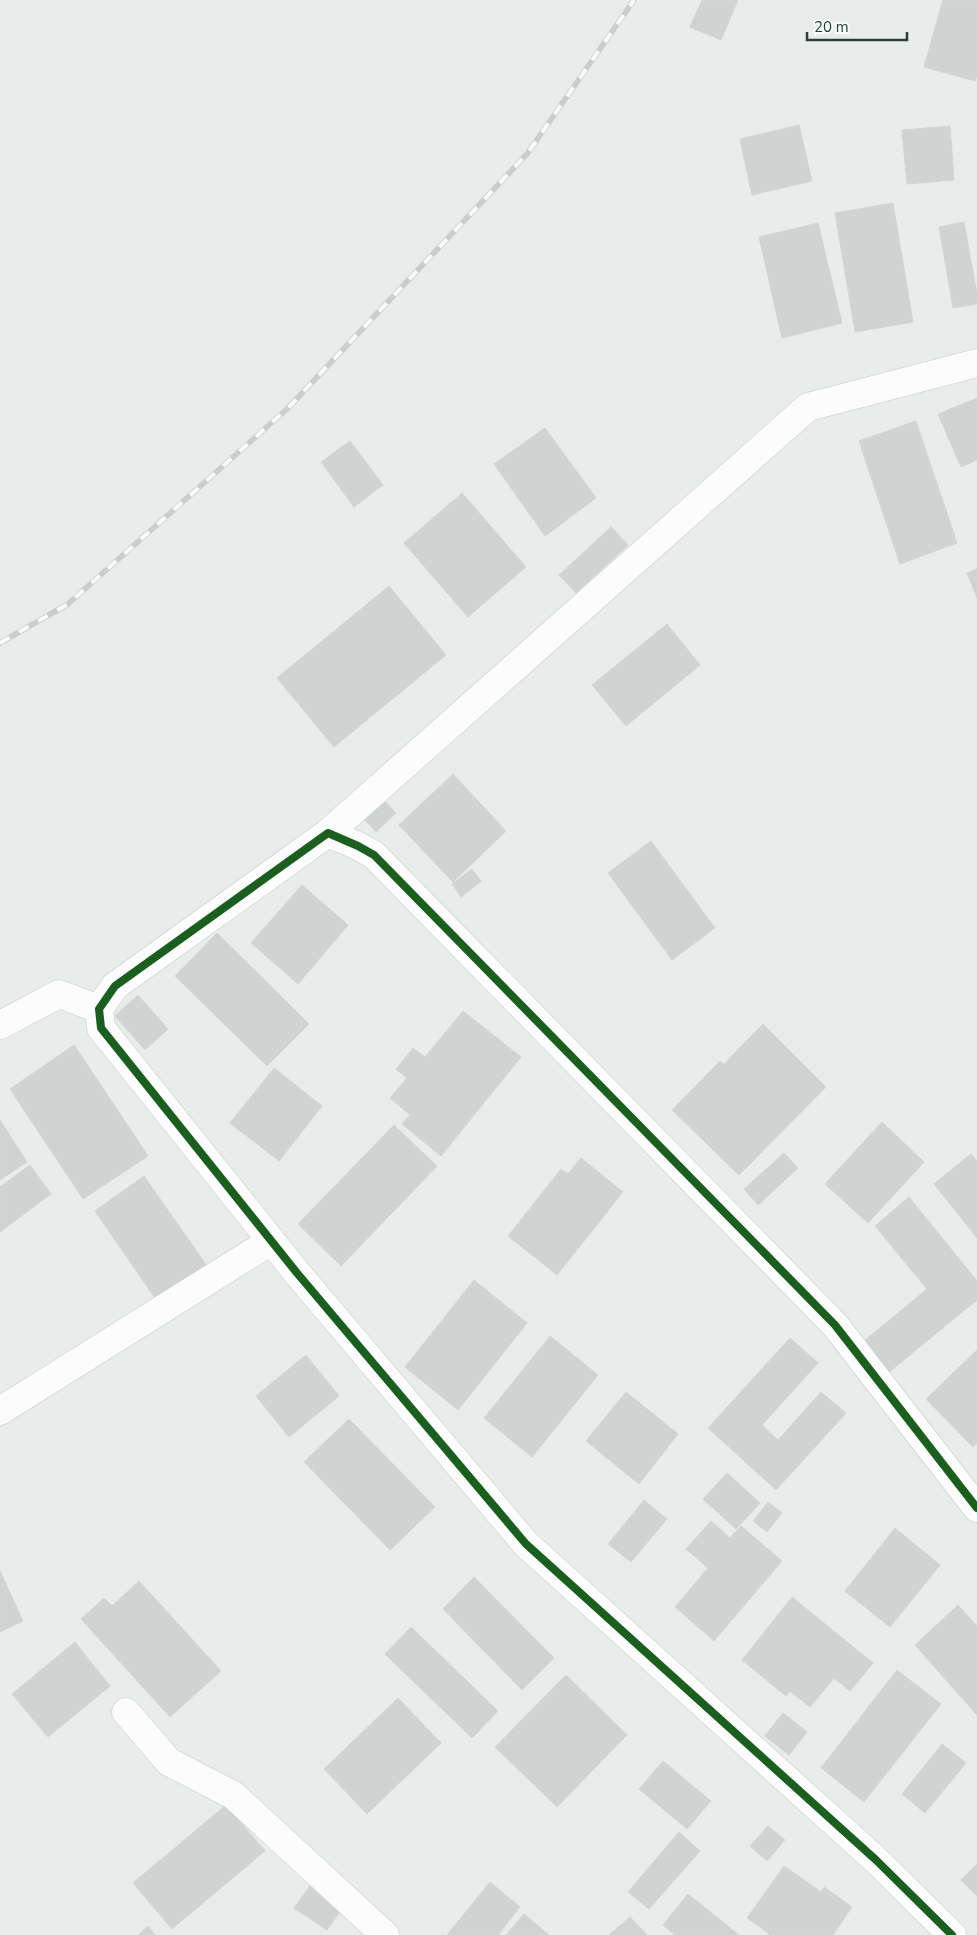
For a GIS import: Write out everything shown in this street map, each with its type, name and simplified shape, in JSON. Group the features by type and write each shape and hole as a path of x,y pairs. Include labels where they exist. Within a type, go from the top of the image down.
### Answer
{"street":[{"path":"952,1935 876,1860 526,1544 271,1241 101,1028 99,1010 115,986 328,833 808,407 977,363"},
{"path":"328,833 374,855 836,1325 977,1508"},
{"path":"0,1025 59,994 99,1010"},
{"path":"0,1411 271,1241"},
{"path":"126,1712 169,1762 234,1795 385,1935"}],"building":[{"path":"702,0 738,0 721,40 690,27"},
{"path":"943,0 977,0 977,75 975,81 924,67"},
{"path":"799,125 812,181 752,195 740,139"},
{"path":"950,126 954,180 907,184 902,130"},
{"path":"893,203 913,322 855,332 835,213"},
{"path":"964,222 977,294 977,304 953,308 939,227"},
{"path":"818,223 842,323 782,338 759,237"},
{"path":"977,398 977,460 961,467 938,414"},
{"path":"916,421 957,543 900,564 859,441"},
{"path":"545,428 596,498 545,536 494,464"},
{"path":"350,441 383,485 354,507 321,462"},
{"path":"462,493 526,567 468,617 404,543"},
{"path":"611,527 628,545 576,593 559,575"},
{"path":"977,569 977,598 967,573"},
{"path":"389,586 446,655 334,747 277,678"},
{"path":"667,624 700,665 626,726 592,685"},
{"path":"453,774 506,831 453,882 399,825"},
{"path":"384,800 396,813 376,832 364,819"},
{"path":"651,841 715,928 672,960 608,873"},
{"path":"472,869 481,881 461,897 452,884"},
{"path":"302,885 348,925 298,984 251,943"},
{"path":"217,933 309,1024 267,1066 175,976"},
{"path":"138,995 168,1029 145,1050 115,1016"},
{"path":"463,1011 521,1057 441,1156 402,1124 410,1115 390,1098 407,1078 396,1069 413,1048 425,1057"},
{"path":"763,1024 826,1087 739,1175 672,1110 720,1061 724,1064"},
{"path":"74,1045 148,1156 83,1199 10,1089"},
{"path":"274,1068 322,1106 279,1161 230,1123"},
{"path":"0,1120 27,1162 0,1180"},
{"path":"882,1122 924,1162 868,1223 825,1184"},
{"path":"394,1125 437,1166 341,1266 298,1224"},
{"path":"784,1153 798,1168 758,1205 744,1189"},
{"path":"971,1154 977,1161 977,1238 934,1184"},
{"path":"581,1158 623,1192 557,1275 508,1236 561,1169 568,1174"},
{"path":"30,1165 51,1194 0,1232 0,1187"},
{"path":"144,1176 207,1266 157,1301 95,1211"},
{"path":"909,1197 977,1281 977,1300 888,1373 863,1342 927,1289 875,1226"},
{"path":"474,1280 527,1323 458,1410 405,1367"},
{"path":"550,1336 598,1375 532,1457 484,1418"},
{"path":"790,1338 818,1363 762,1425 778,1440 821,1392 846,1413 776,1490 708,1428"},
{"path":"977,1350 977,1443 973,1447 926,1399"},
{"path":"306,1355 339,1396 289,1437 256,1396"},
{"path":"626,1392 678,1434 639,1484 586,1441"},
{"path":"349,1419 435,1507 390,1550 304,1462"},
{"path":"727,1473 760,1503 736,1529 703,1499"},
{"path":"644,1500 667,1519 631,1562 608,1544"},
{"path":"768,1502 782,1513 767,1532 753,1521"},
{"path":"711,1521 730,1538 741,1526 782,1561 714,1641 675,1607 708,1568 686,1549"},
{"path":"895,1528 940,1565 890,1627 845,1591"},
{"path":"0,1571 23,1621 0,1632"},
{"path":"474,1577 554,1658 522,1690 443,1609"},
{"path":"139,1581 221,1671 170,1717 81,1619 104,1598 112,1606"},
{"path":"792,1597 873,1663 850,1691 834,1678 810,1707 790,1691 786,1696 742,1660"},
{"path":"958,1605 977,1626 977,1715 915,1645"},
{"path":"411,1627 498,1711 472,1738 385,1654"},
{"path":"75,1642 110,1686 48,1737 12,1694"},
{"path":"897,1670 941,1704 864,1802 821,1768"},
{"path":"566,1675 627,1735 557,1807 495,1747"},
{"path":"398,1698 441,1743 367,1814 324,1769"},
{"path":"783,1713 807,1732 789,1755 765,1736"},
{"path":"942,1744 966,1763 925,1813 902,1794"},
{"path":"663,1761 711,1801 687,1829 639,1789"},
{"path":"226,1805 265,1851 172,1929 133,1883"},
{"path":"768,1826 785,1840 767,1861 750,1846"},
{"path":"679,1832 700,1851 649,1909 628,1892"},
{"path":"977,1864 977,1896 961,1880"},
{"path":"784,1866 821,1892 824,1887 852,1907 833,1935 769,1935 747,1918"},
{"path":"490,1882 520,1907 498,1935 447,1935"},
{"path":"310,1886 342,1909 327,1930 294,1908"},
{"path":"688,1894 739,1935 675,1935 663,1925"},
{"path":"524,1914 549,1935 506,1935"},
{"path":"630,1917 647,1935 609,1935"},
{"path":"148,1926 155,1935 138,1935"}],"railway":[{"path":"0,643 68,604 287,409 527,154 634,0"}],"cycle path":[{"path":"952,1935 876,1860 526,1544 297,1273 101,1028 99,1009 115,986 328,833 374,855 835,1325 977,1508"}]}
